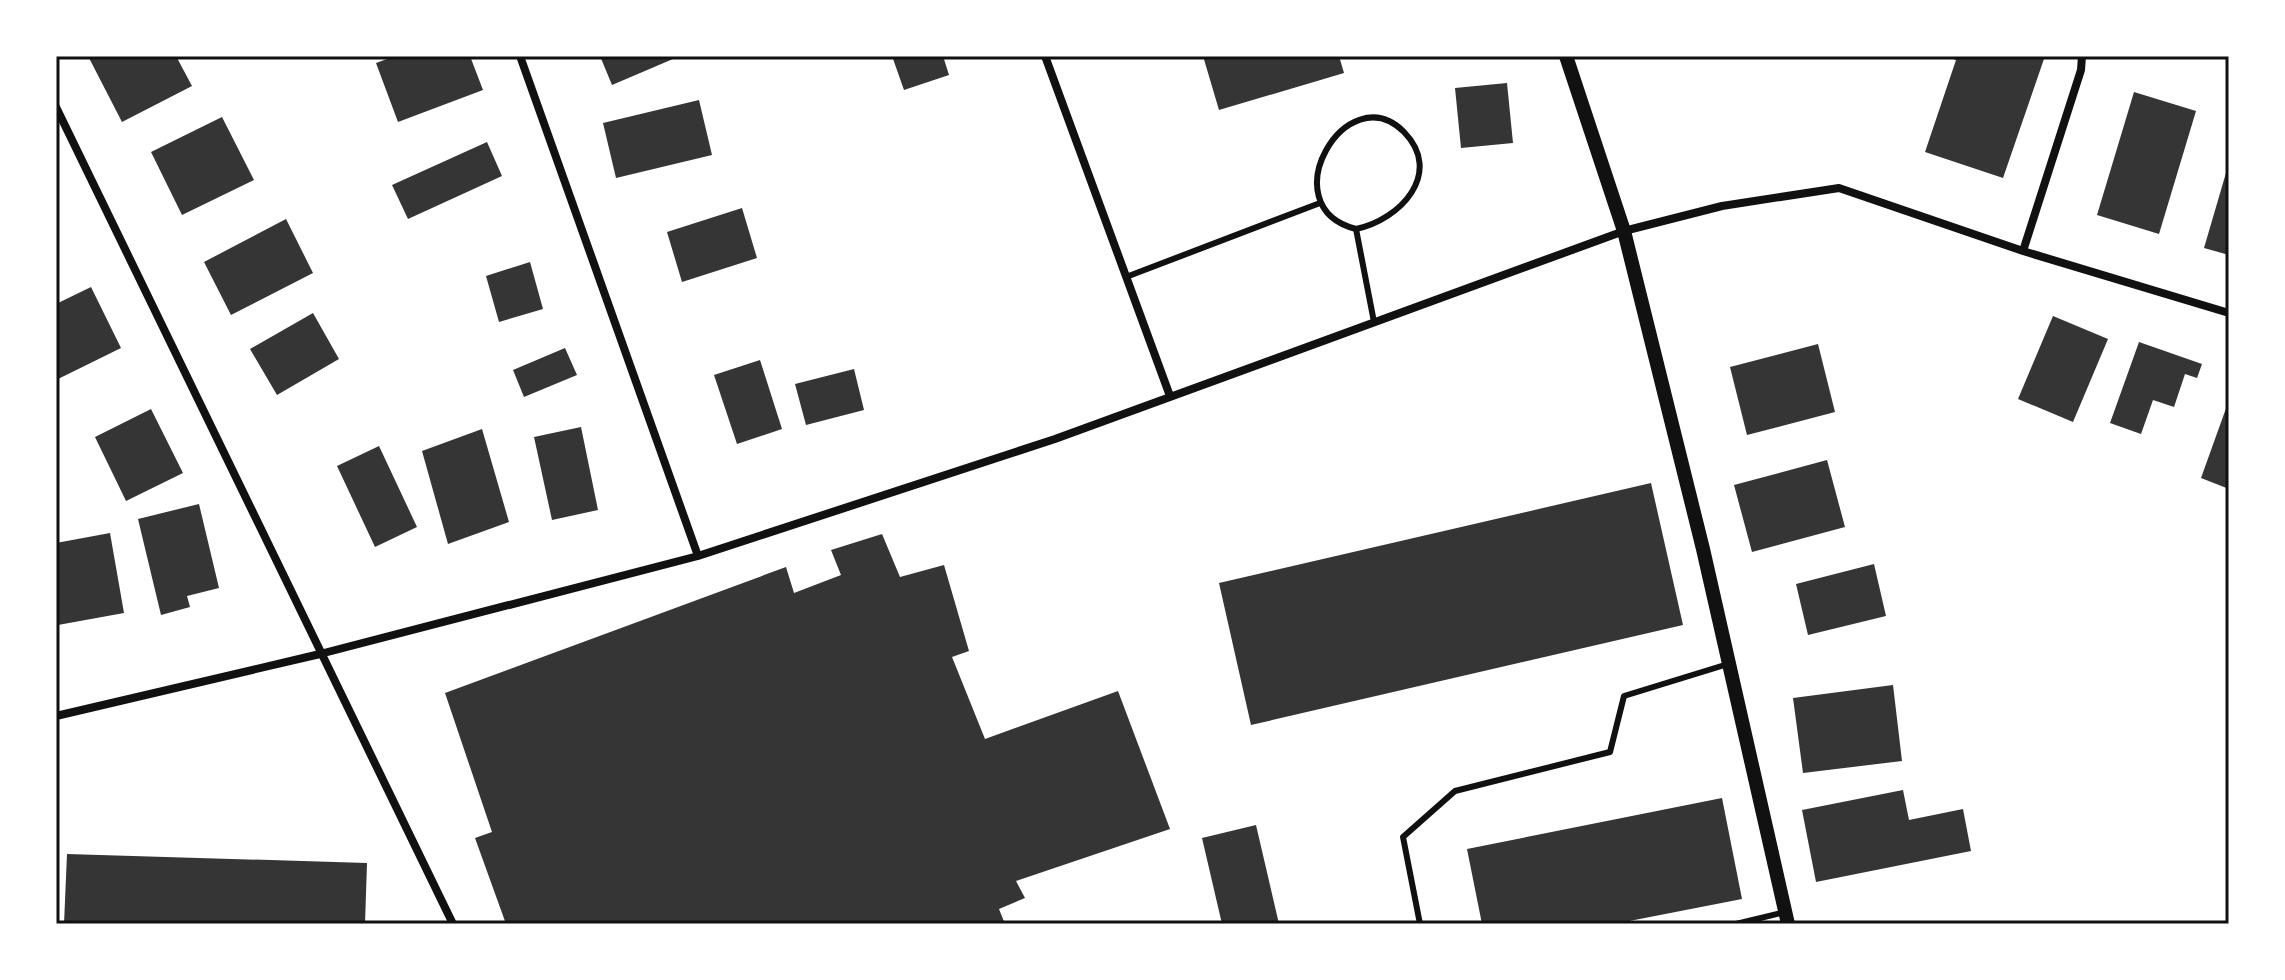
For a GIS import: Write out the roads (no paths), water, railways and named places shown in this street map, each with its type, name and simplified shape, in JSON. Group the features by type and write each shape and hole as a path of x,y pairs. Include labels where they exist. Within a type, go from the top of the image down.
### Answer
{"street":[{"path":"520,56 698,556"},
{"path":"1045,56 1170,396"},
{"path":"1566,56 1624,231 1729,664 1786,918"},
{"path":"2023,251 2081,70 2082,56"},
{"path":"56,107 453,924"},
{"path":"56,716 320,654 698,556 1055,439 1624,231 1722,206 1839,188 2023,251 2229,313"}],"lane":[{"path":"1371,118 1397,124 1410,138 1418,157 1418,180 1403,207 1377,225 1356,229 1335,224 1320,203 1318,175 1324,150 1339,129 1371,118"},
{"path":"1126,277 1320,203"},
{"path":"1356,229 1374,322"},
{"path":"1420,924 1403,837 1455,791 1610,752 1624,696 1729,664"},
{"path":"1736,924 1786,918"}]}
